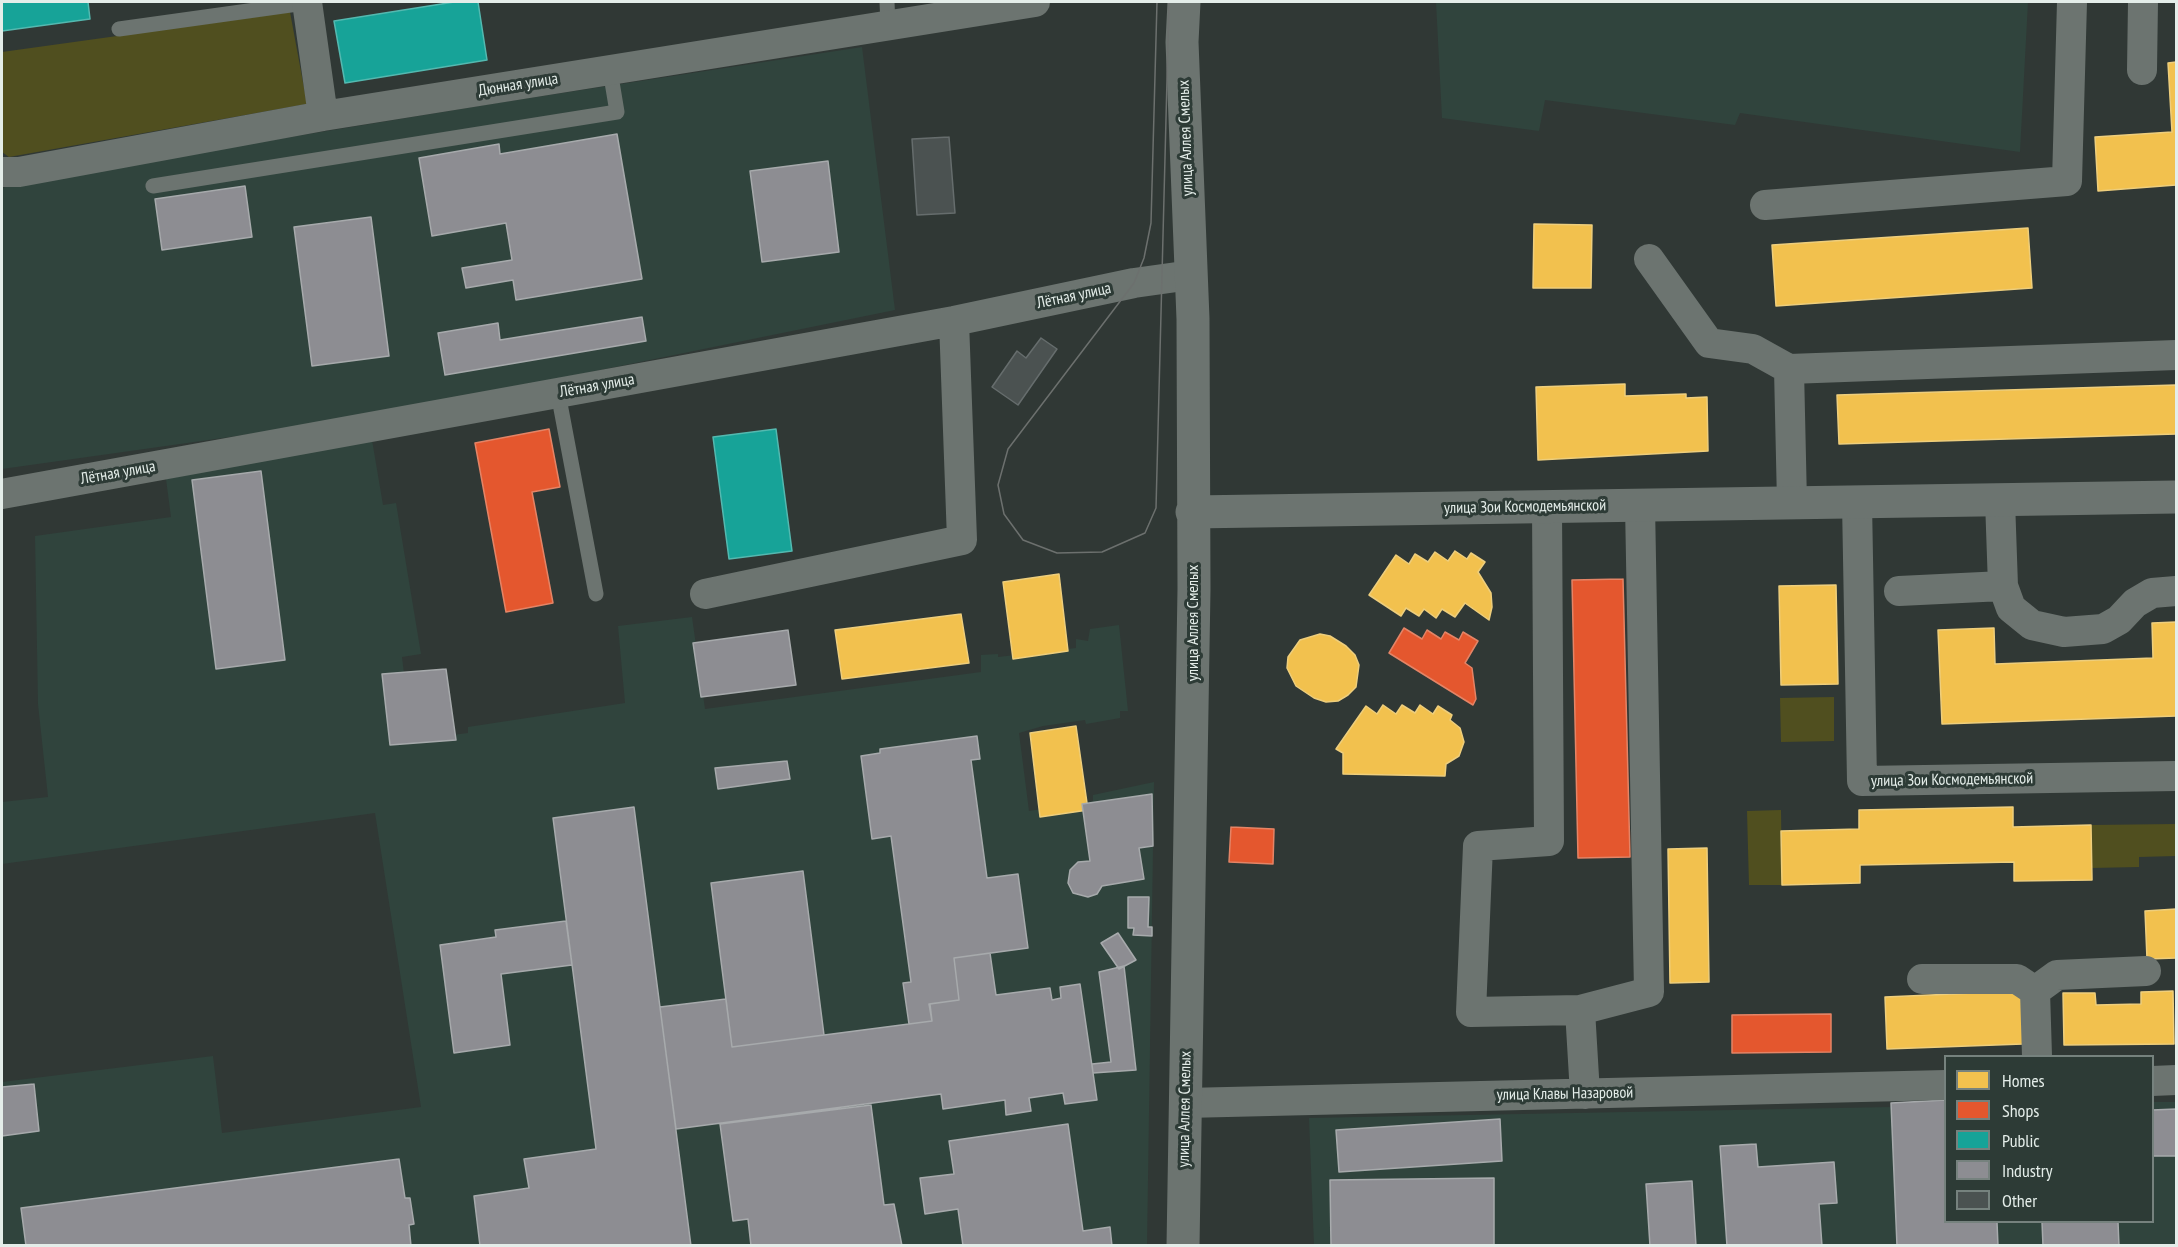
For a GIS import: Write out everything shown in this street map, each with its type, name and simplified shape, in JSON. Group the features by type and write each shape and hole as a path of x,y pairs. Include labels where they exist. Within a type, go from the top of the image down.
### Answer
{"main road":[{"name":"улица Аллея Смелых","path":"1183,1245 1194,589 1191,275 1182,42 1184,2"},
{"name":"улица Зои Космодемьянской","path":"1192,512 2176,497"}],"street":[{"path":"307,2 322,116"},
{"name":"Дюнная улица","path":"2,172 19,172 322,116 610,70 888,13 1035,2"},
{"path":"1765,205 2067,181 2072,2"},
{"path":"2142,70 2143,2"},
{"path":"1649,259 1709,344 1753,349 1790,369 2176,355"},
{"name":"Лётная улица","path":"2,494 954,321 1134,283 1191,275"},
{"path":"705,594 962,540 954,321"},
{"path":"1790,369 1792,503"},
{"path":"2000,500 2003,586 2011,608 2032,626 2064,632 2103,629 2119,620 2135,603 2152,592 2176,591"},
{"name":"улица Зои Космодемьянской","path":"1857,502 1862,782 2176,776"},
{"path":"1547,507 1550,841 1478,846 1471,1012 1580,1011 1649,992 1640,505"},
{"path":"1899,591 2003,586"},
{"path":"2035,991 2057,975 2146,971"},
{"path":"1922,979 2017,979 2035,991"},
{"path":"2035,991 2037,1055"},
{"path":"1580,1011 1585,1094"},
{"path":"2154,1081 2176,1080"},
{"name":"улица Клавы Назаровой","path":"1185,1103 1944,1085"}],"lane":[{"path":"119,29 312,2"},
{"path":"153,186 617,112 610,70"},
{"path":"558,393 596,594"}],"shaded area":[{"path":"1436,2 2028,2 2020,152 1740,113 1735,125 1545,100 1539,131 1442,118"},
{"path":"290,12 307,104 9,157 2,152 2,52"},
{"path":"862,47 895,310 365,418 2,469 2,189 11,183 497,103"},
{"path":"372,440 383,505 396,503 421,654 402,657 412,740 468,733 468,727 625,703 618,626 692,617 705,709 981,672 981,655 998,654 998,657 1076,648 1076,639 1088,641 1090,629 1119,625 1128,711 1120,711 1120,718 1086,724 1085,720 1043,726 1019,733 1029,811 1093,801 1093,795 1154,782 1147,1245 2,1245 2,1082 213,1056 222,1133 421,1107 375,813 2,864 2,802 48,797 38,704 35,536 171,517 166,479"},
{"path":"1834,697 1834,741 1781,742 1780,698"},
{"path":"1781,810 1782,885 1749,885 1747,811"},
{"path":"2176,824 2176,856 2139,857 2139,867 2091,868 2091,825"},
{"path":"2154,1102 2176,1102 2176,1245 1314,1245 1309,1118 1944,1106 1944,1223 2154,1223"}],"building: Homes":[{"path":"2176,62 2176,185 2098,191 2095,137 2172,132 2168,63"},
{"path":"1534,224 1592,225 1591,288 1533,288"},
{"path":"2028,228 2032,288 1776,306 1772,245"},
{"path":"1625,384 1625,396 1686,394 1686,398 1707,397 1708,451 1538,460 1536,387"},
{"path":"2176,385 2176,434 1839,444 1837,395"},
{"path":"1455,551 1467,559 1471,553 1485,562 1478,572 1491,593 1492,607 1489,620 1465,603 1455,617 1442,609 1436,618 1424,609 1419,616 1406,608 1401,616 1369,595 1396,555 1409,564 1415,554 1428,562 1435,552 1448,561"},
{"path":"1059,574 1068,651 1013,659 1003,582"},
{"path":"1836,585 1838,684 1781,685 1779,586"},
{"path":"961,614 969,663 842,679 835,630"},
{"path":"2176,622 2176,716 1942,724 1938,630 1994,628 1995,664 2153,658 2152,623"},
{"path":"1320,634 1330,636 1346,646 1355,655 1359,665 1356,687 1338,701 1326,702 1314,698 1296,686 1287,668 1288,657 1300,640"},
{"path":"1383,705 1396,714 1402,705 1415,713 1420,705 1433,714 1438,706 1452,715 1450,720 1460,728 1464,742 1459,756 1446,764 1445,776 1343,774 1343,753 1336,749 1366,706 1377,714"},
{"path":"1076,726 1088,810 1040,817 1030,733"},
{"path":"2013,807 2013,827 2091,825 2092,880 2014,881 2014,862 1860,865 1860,883 1782,885 1781,831 1859,829 1859,810"},
{"path":"1707,848 1709,982 1670,983 1668,849"},
{"path":"2176,909 2176,958 2147,959 2145,911"},
{"path":"2021,991 2023,1044 1887,1049 1885,997"},
{"path":"2173,991 2174,1044 2064,1045 2063,993 2095,993 2096,1005 2141,1004 2141,992"}],"building: Shops":[{"path":"549,429 560,487 532,492 553,603 506,612 475,443"},
{"path":"1623,579 1630,857 1578,858 1572,580"},
{"path":"1404,628 1422,639 1427,630 1441,639 1445,632 1459,640 1463,632 1478,641 1465,663 1472,668 1476,699 1473,705 1389,653"},
{"path":"1231,827 1274,829 1273,864 1229,862"},
{"path":"1831,1014 1831,1052 1732,1053 1732,1015"}],"building: Public":[{"path":"2,2 88,2 90,19 2,31"},
{"path":"454,2 478,2 487,60 345,83 334,21"},
{"path":"776,429 792,551 729,559 713,437"}],"building: Industry":[{"path":"617,134 642,279 516,300 513,280 466,288 462,268 512,260 506,223 432,236 419,158 499,144 500,154"},
{"path":"828,161 839,252 762,262 750,171"},
{"path":"245,186 252,237 162,250 155,199"},
{"path":"371,217 389,356 312,366 294,227"},
{"path":"642,317 646,341 445,375 438,333 498,323 500,340"},
{"path":"261,471 285,660 216,669 192,480"},
{"path":"788,630 796,685 701,697 693,643"},
{"path":"446,669 456,740 390,745 382,674"},
{"path":"977,736 980,759 971,760 987,878 1018,874 1028,948 954,958 959,1000 929,1004 932,1021 909,1024 903,983 911,982 891,836 872,839 861,756 880,753 880,749"},
{"path":"787,761 790,779 718,789 715,768"},
{"path":"1152,794 1153,846 1139,848 1144,879 1102,886 1097,894 1088,897 1073,893 1068,883 1070,870 1078,862 1090,861 1082,804"},
{"path":"634,807 691,1246 480,1246 474,1196 529,1188 524,1159 596,1149 553,818"},
{"path":"803,871 824,1035 732,1047 711,883"},
{"path":"1128,897 1149,897 1148,927 1152,927 1152,936 1133,935 1134,928 1128,928"},
{"path":"566,921 572,965 501,974 510,1045 454,1053 440,945 496,937 495,930"},
{"path":"1118,933 1136,960 1119,969 1101,943"},
{"path":"990,953 996,995 1050,988 1052,1000 1061,998 1060,987 1080,984 1097,1100 1065,1104 1063,1093 1029,1098 1031,1111 1006,1115 1005,1100 943,1109 941,1094 676,1129 660,1007 726,999 732,1047 932,1021 930,1004 959,1000 954,958"},
{"path":"1124,966 1136,1070 1093,1073 1092,1064 1111,1062 1099,972"},
{"path":"34,1084 39,1131 2,1136 2,1087"},
{"path":"1944,1100 1944,1223 1997,1223 1998,1246 1897,1246 1891,1103"},
{"path":"871,1105 884,1205 894,1204 902,1246 751,1246 748,1219 733,1221 720,1124"},
{"path":"2176,1109 2176,1156 2154,1156 2154,1110"},
{"path":"1500,1119 1502,1161 1339,1172 1336,1130"},
{"path":"1068,1124 1083,1231 1110,1227 1112,1246 963,1246 958,1209 925,1214 920,1178 954,1174 949,1141"},
{"path":"1756,1144 1758,1167 1834,1162 1837,1203 1819,1204 1822,1246 1727,1246 1720,1146"},
{"path":"399,1159 405,1198 410,1198 414,1224 409,1225 411,1246 26,1246 21,1208"},
{"path":"1494,1178 1494,1246 1331,1246 1330,1180"},
{"path":"1692,1181 1696,1246 1650,1246 1646,1184"},
{"path":"2042,1223 2118,1223 2119,1246 2043,1246"}],"building: Other":[{"path":"949,137 955,213 917,215 912,139"},
{"path":"1041,338 1057,349 1018,405 992,387 1017,351 1026,358"}],"tram line":[{"path":"1157,2 1151,223 1144,258 1134,283 1008,449 998,485 1004,514 1023,540 1057,553 1102,552 1145,533 1156,508 1169,2"}]}
